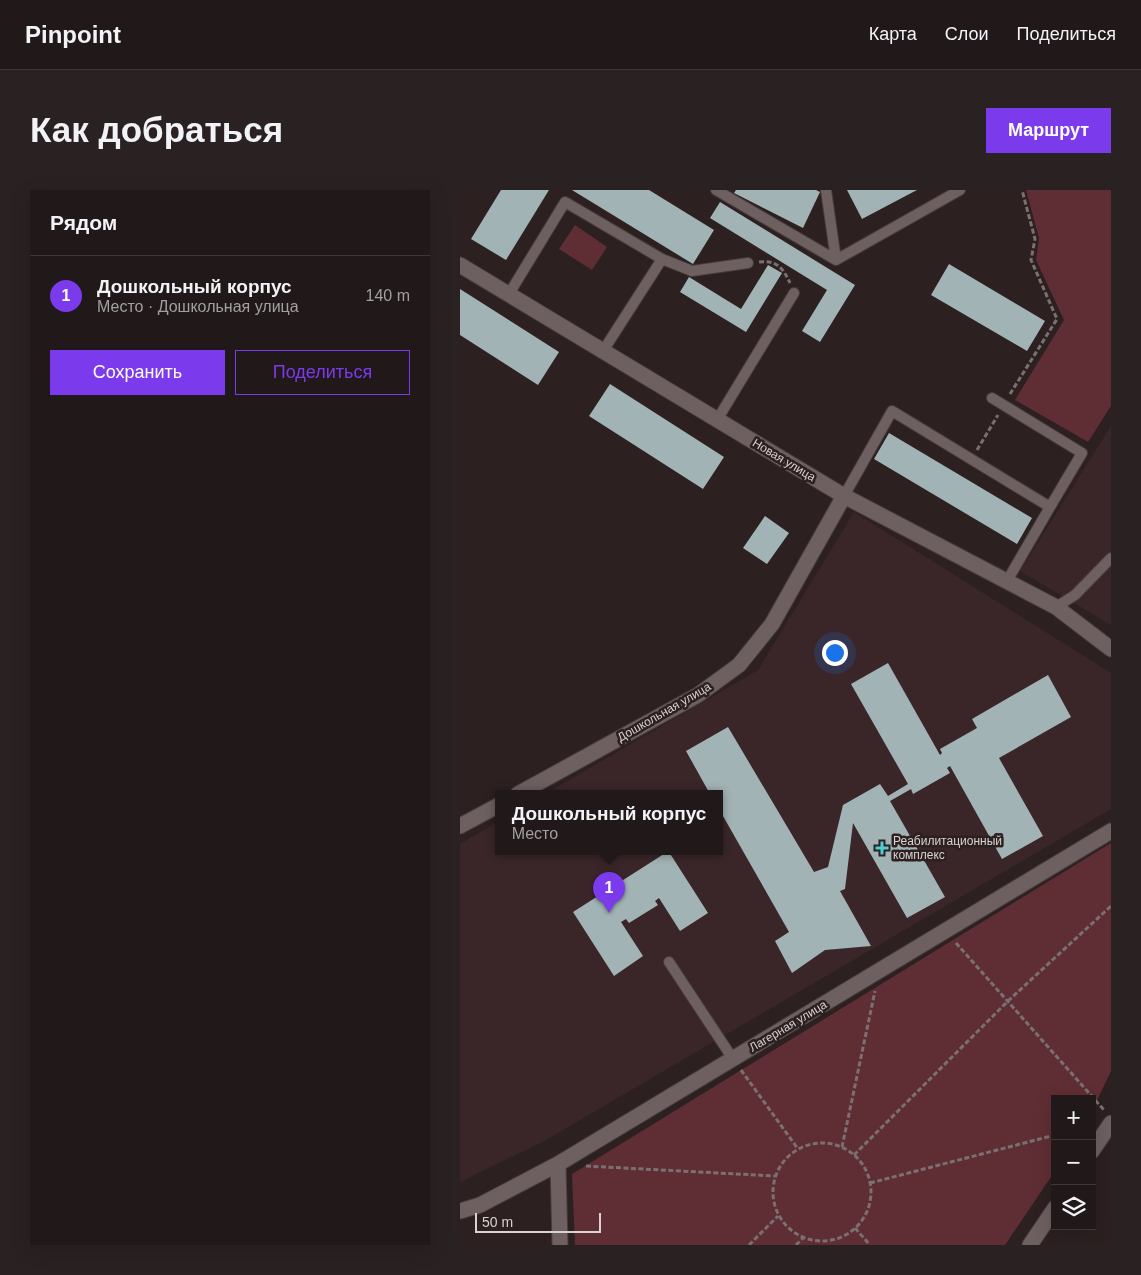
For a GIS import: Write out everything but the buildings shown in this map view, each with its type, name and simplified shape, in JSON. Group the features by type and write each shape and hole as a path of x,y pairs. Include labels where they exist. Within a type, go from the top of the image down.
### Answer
{"street":[{"name":"Новая улица","path":"460,265 844,496 1056,607 1111,649"},
{"name":"Дошкольная улица","path":"525,790 698,695 739,665 772,624 844,496"},
{"path":"460,826 495,807"},
{"name":"Лагерная улица","path":"460,1211 480,1205 558,1164 1111,831"},
{"path":"1096,1142 1108,1117"},
{"path":"558,1164 560,1245"},
{"path":"1030,1245 1051,1214"}],"lane":[{"path":"716,190 836,260"},
{"path":"826,190 836,260"},
{"path":"836,260 960,190"},
{"path":"509,294 565,202 662,259 692,271 748,263"},
{"path":"603,351 662,259"},
{"path":"717,420 794,293"},
{"path":"992,398 1082,453 1007,581"},
{"path":"844,496 892,412 1050,506"},
{"path":"1056,607 1075,595 1111,558"},
{"path":"669,962 733,1059"}],"path":[{"path":"971,459 1057,319 1031,260 1035,239 1022,190"},
{"path":"748,263 769,261 784,270 794,293"},
{"path":"854,1155 1008,1001 1111,906"},
{"path":"945,931 1108,1117"},
{"path":"842,1147 880,970"},
{"path":"733,1059 798,1148"},
{"path":"870,1183 1051,1136"},
{"path":"828,1143 842,1147 854,1155 864,1167 870,1183 870,1199 865,1215 855,1228 836,1239 828,1241 803,1238 789,1229 778,1216 772,1196 775,1176 784,1160 798,1148 812,1144 828,1143"},
{"path":"558,1164 775,1176"},
{"path":"749,1245 778,1216"},
{"path":"855,1228 870,1245"},
{"path":"796,1245 803,1238"},
{"path":"812,1245 813,1240"}],"shaded area":[{"path":"1026,190 1111,190 1111,406 1088,442 1015,400 1064,320 1036,260 1039,238"},
{"path":"575,225 607,247 592,270 559,249"},
{"path":"1111,426 1111,625 1020,571"},
{"name":"Реабилитационный комплекс","path":"854,512 1111,673 1111,809 546,1140 460,1182 460,844 495,823 495,855 723,855 723,790 552,790 758,670"},
{"path":"1111,843 1111,1071 1096,1103 1096,1095 1051,1095 1051,1177 1005,1245 575,1245 572,1174"}],"place":[{"name":"Реабилитационный комплекс","path":"882,848"},
{"name":"Дошкольный корпус","path":"609,913"}]}
